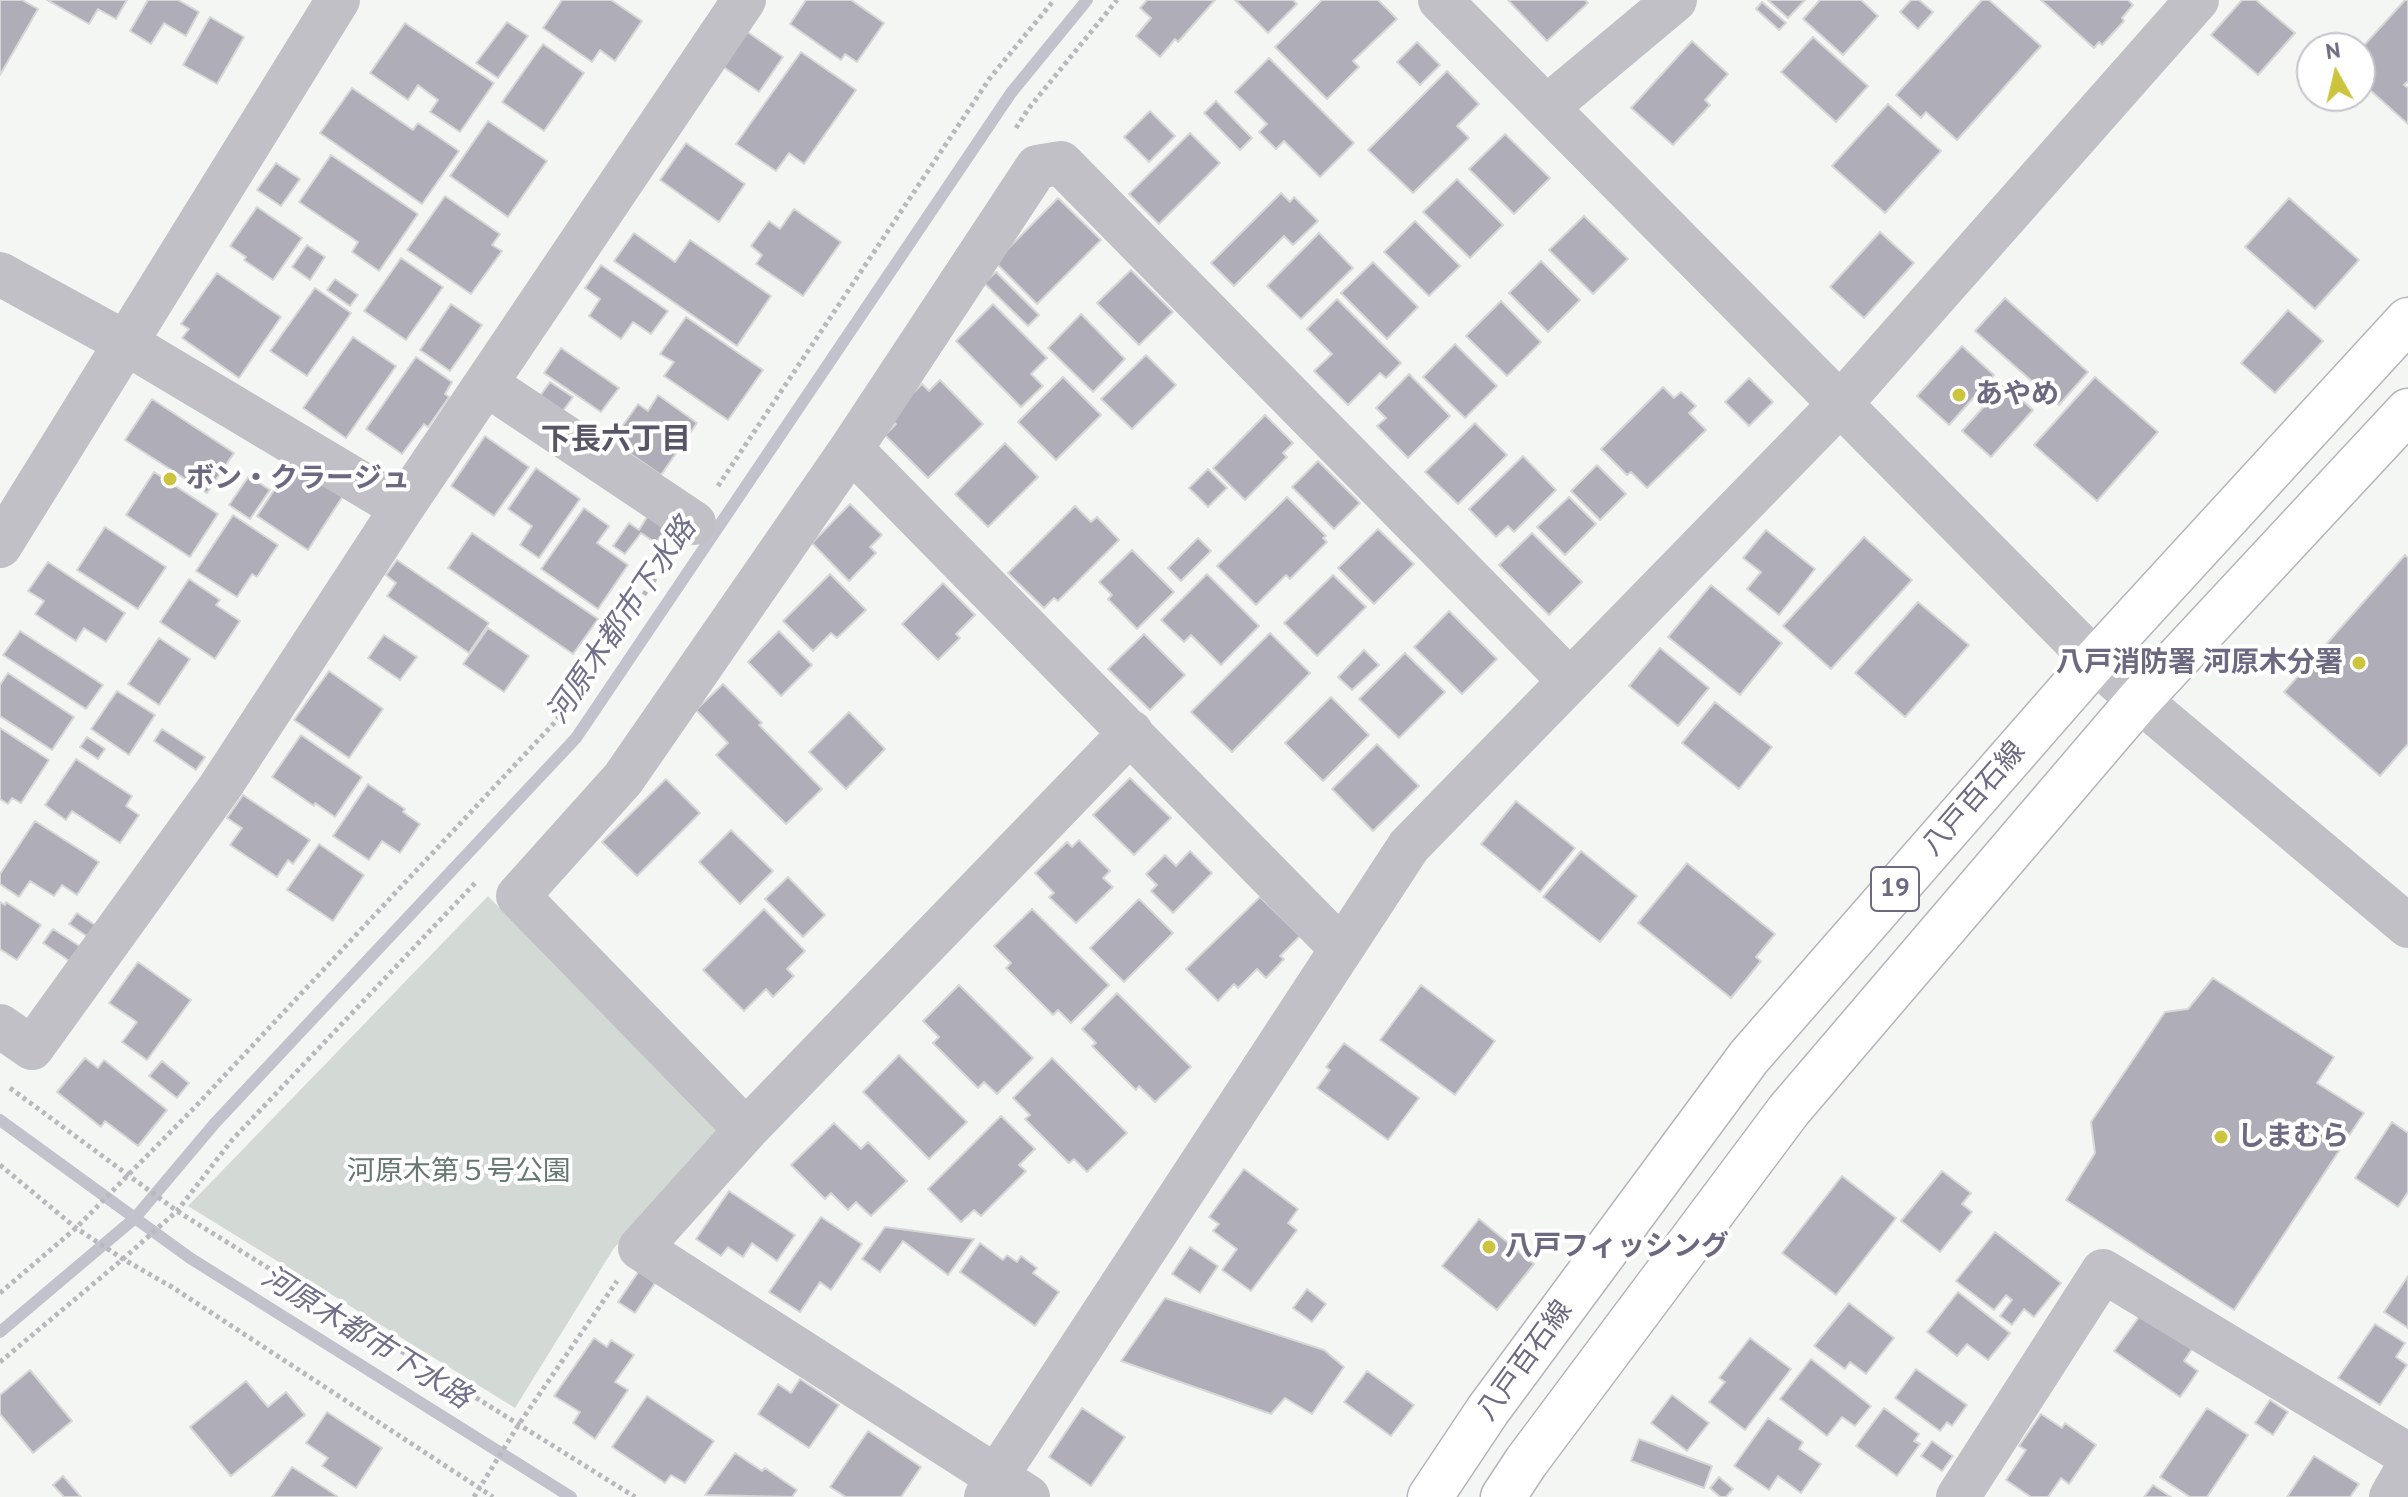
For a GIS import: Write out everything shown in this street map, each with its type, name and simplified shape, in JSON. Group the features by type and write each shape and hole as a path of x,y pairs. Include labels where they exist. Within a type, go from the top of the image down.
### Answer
{"main road":[{"name":"八戸百石線","path":"1430,1497 1488,1410 1749,1057 2095,661 2408,320"},
{"name":"19","path":"1503,1497 1789,1110 2139,700 2408,411"}],"street":[{"path":"0,546 338,0"},
{"path":"0,1026 32,1048 220,787 402,508 744,0"},
{"path":"1440,0 2095,661 2408,926"},
{"path":"1547,107 1675,0"},
{"path":"1131,732 746,1130 640,1248 1003,1490 1341,948 1409,846 1841,403 2197,0"},
{"path":"746,1130 518,896 623,779 851,449 1037,167 1061,163 1570,681"},
{"path":"0,274 126,343 402,508"},
{"path":"486,384 694,523"},
{"path":"851,449 1341,948"},
{"path":"1958,1497 2103,1271 2408,1455"},
{"path":"2391,1497 2408,1467"}],"path":[{"path":"0,1293 76,1228 207,1095 556,721 694,523 990,78 1054,0"},
{"path":"1012,134 1029,108 1117,0"},
{"path":"0,1362 177,1211 232,1140 484,873"},
{"path":"0,1081 177,1211 635,1497"},
{"path":"0,1165 76,1228 172,1287 493,1497"},
{"path":"474,1497 519,1424 640,1248"}],"green space":[{"name":"河原木第５号公園","path":"488,896 724,1135 614,1248 515,1408 188,1206"}],"building":[{"path":"0,0 22,0 38,9 0,75"},
{"path":"47,0 127,0 116,19 98,9 89,24"},
{"path":"148,0 178,0 199,12 186,36 164,23 151,44 130,31"},
{"path":"562,0 611,0 642,21 615,61 600,50 592,62 543,28"},
{"path":"806,0 851,0 884,23 857,62 845,54 841,60 790,24"},
{"path":"1147,0 1215,0 1178,42 1175,39 1160,57 1136,36 1151,18 1140,8"},
{"path":"1235,0 1293,0 1297,4 1268,33"},
{"path":"1322,0 1378,0 1397,19 1353,61 1359,67 1327,99 1275,47"},
{"path":"1508,0 1585,0 1588,3 1547,41"},
{"path":"1768,0 1805,0 1788,18"},
{"path":"1820,0 1861,0 1878,16 1843,55 1803,19"},
{"path":"1911,0 1919,0 1933,12 1918,29 1900,12"},
{"path":"1982,0 1989,0 2041,46 1957,140 1926,112 1921,118 1896,95"},
{"path":"2041,0 2128,0 2133,5 2122,18 2124,21 2102,45 2099,42 2094,48"},
{"path":"2242,0 2256,0 2295,33 2258,75 2211,35"},
{"path":"2408,0 2408,81 2404,85 2408,88 2408,124 2376,95 2376,32"},
{"path":"1762,2 1786,23 1779,30 1756,9"},
{"path":"210,17 244,37 217,84 183,65"},
{"path":"507,22 528,36 498,78 476,63"},
{"path":"405,23 494,83 460,132 430,112 438,100 418,85 408,100 370,73"},
{"path":"746,31 783,57 759,92 722,66"},
{"path":"1813,37 1868,86 1836,122 1781,72"},
{"path":"1692,41 1728,74 1705,100 1710,105 1673,145 1631,108"},
{"path":"1417,42 1440,65 1420,85 1397,62"},
{"path":"543,44 584,73 544,131 502,102"},
{"path":"801,52 856,90 804,164 789,153 776,171 736,144"},
{"path":"1269,58 1354,143 1320,177 1284,141 1276,149 1259,132 1267,124 1235,92"},
{"path":"1447,71 1479,104 1457,126 1469,138 1413,193 1368,150"},
{"path":"352,88 413,130 418,123 459,151 422,204 320,133"},
{"path":"1216,101 1252,138 1240,150 1204,113"},
{"path":"1888,104 1941,151 1885,213 1832,166"},
{"path":"1150,111 1175,136 1149,162 1124,137"},
{"path":"488,121 547,161 508,217 450,176"},
{"path":"1190,133 1220,163 1159,224 1129,194"},
{"path":"1505,134 1550,178 1514,214 1469,169"},
{"path":"686,143 745,184 719,222 660,180"},
{"path":"331,155 418,214 379,271 352,252 358,242 299,202"},
{"path":"276,163 300,179 281,206 257,190"},
{"path":"1457,179 1503,225 1470,258 1423,212"},
{"path":"1281,193 1290,202 1294,197 1318,221 1293,245 1284,236 1234,286 1211,263"},
{"path":"445,196 500,234 492,245 502,251 471,294 407,250"},
{"path":"1058,198 1101,240 1037,304 995,262"},
{"path":"2289,198 2359,260 2315,309 2245,247"},
{"path":"257,207 302,238 273,280 230,246"},
{"path":"794,209 841,242 803,296 756,264 762,255 751,246 769,221 780,229"},
{"path":"1584,216 1628,259 1593,294 1549,250"},
{"path":"1415,221 1460,266 1429,296 1384,252"},
{"path":"1880,232 1914,263 1864,318 1830,287"},
{"path":"634,233 675,262 690,240 771,296 737,346 614,261"},
{"path":"1319,233 1353,268 1301,319 1267,286"},
{"path":"307,245 325,257 310,280 292,267"},
{"path":"401,258 443,287 406,340 364,311"},
{"path":"1541,261 1580,300 1548,332 1509,293"},
{"path":"1373,262 1418,307 1387,339 1341,293"},
{"path":"601,265 668,311 651,334 633,322 621,339 589,316 600,299 585,288"},
{"path":"1131,270 1173,312 1139,345 1097,303"},
{"path":"996,272 1039,315 1028,326 984,283"},
{"path":"217,273 281,317 239,378 182,338 189,329 181,324"},
{"path":"335,279 358,295 350,306 327,290"},
{"path":"315,288 351,313 307,376 270,351"},
{"path":"2005,298 2088,372 2059,405 1975,331"},
{"path":"1337,299 1401,363 1386,378 1380,373 1348,405 1314,371 1332,354 1307,329"},
{"path":"1501,301 1541,342 1507,376 1466,336"},
{"path":"451,304 482,325 450,371 420,350"},
{"path":"993,304 1047,358 1031,374 1043,386 1021,407 956,341"},
{"path":"2288,310 2323,341 2275,393 2241,363"},
{"path":"1081,314 1125,359 1093,392 1048,348"},
{"path":"686,317 763,370 728,420 664,376 674,362 660,354"},
{"path":"353,337 396,366 346,438 303,408"},
{"path":"1455,344 1497,386 1465,418 1423,377"},
{"path":"1962,346 1994,375 1949,425 1917,396"},
{"path":"561,348 619,388 601,412 544,373"},
{"path":"1146,355 1176,385 1132,429 1101,399"},
{"path":"416,357 452,382 445,394 449,397 428,427 424,424 402,454 366,429"},
{"path":"1409,374 1450,416 1408,458 1377,426 1386,418 1376,408"},
{"path":"1063,377 1101,415 1056,460 1018,422"},
{"path":"2095,377 2158,432 2097,501 2034,445"},
{"path":"1749,378 1773,402 1749,426 1725,402"},
{"path":"940,380 983,424 928,478 885,435 896,424 888,418 922,384 929,391"},
{"path":"550,382 573,397 563,411 540,396"},
{"path":"2004,384 2033,410 1991,457 1962,431"},
{"path":"1663,387 1674,398 1681,392 1696,406 1689,413 1706,430 1647,488 1631,472 1627,475 1601,449"},
{"path":"658,395 697,423 661,475 612,441 638,404 648,411"},
{"path":"152,399 234,453 207,493 125,440"},
{"path":"1265,415 1293,443 1283,453 1287,457 1245,500 1213,468"},
{"path":"1475,423 1507,455 1458,504 1425,472"},
{"path":"485,436 529,467 494,516 451,486"},
{"path":"1005,443 1038,477 988,527 955,494"},
{"path":"1523,456 1556,490 1514,532 1508,526 1496,537 1469,509"},
{"path":"1318,461 1360,503 1334,529 1292,487"},
{"path":"292,463 343,496 308,550 257,516"},
{"path":"1597,465 1626,494 1600,520 1571,491"},
{"path":"536,468 580,499 539,558 520,545 532,526 508,509"},
{"path":"1208,469 1227,488 1208,507 1189,488"},
{"path":"154,472 218,514 190,557 126,515"},
{"path":"249,476 270,490 250,519 229,505"},
{"path":"1287,497 1326,536 1323,538 1327,542 1290,579 1286,575 1256,605 1217,566"},
{"path":"1569,497 1596,524 1565,555 1537,527"},
{"path":"850,504 882,535 870,547 876,553 849,581 812,543"},
{"path":"1075,506 1091,522 1097,517 1119,540 1058,601 1054,598 1044,608 1008,573"},
{"path":"584,508 609,526 597,543 628,565 598,609 541,569"},
{"path":"649,514 667,527 656,543 641,533 625,554 613,546 629,523 639,530"},
{"path":"233,515 278,545 257,577 252,574 237,597 196,571"},
{"path":"105,527 166,567 138,609 77,570"},
{"path":"1378,529 1414,564 1374,604 1338,568"},
{"path":"1766,530 1815,569 1779,615 1747,589 1761,572 1743,558"},
{"path":"472,533 598,619 573,654 448,568"},
{"path":"1532,533 1582,582 1549,615 1499,565"},
{"path":"1864,537 1912,580 1831,669 1783,626"},
{"path":"1198,538 1211,551 1181,581 1168,568"},
{"path":"1132,550 1174,592 1137,629 1108,599 1112,595 1099,582"},
{"path":"2405,555 2408,558 2408,744 2380,776 2284,692"},
{"path":"397,560 489,623 469,653 387,596 396,583 386,575"},
{"path":"48,562 125,613 106,642 84,628 76,641 35,614 44,601 28,591"},
{"path":"830,574 866,610 837,638 831,633 813,651 783,621"},
{"path":"1207,574 1259,626 1221,665 1191,635 1184,642 1161,620"},
{"path":"1333,575 1366,607 1317,656 1284,623"},
{"path":"189,579 220,600 216,605 240,621 215,659 160,622"},
{"path":"943,583 975,615 956,634 960,638 938,660 902,624"},
{"path":"1711,585 1782,643 1740,695 1668,637"},
{"path":"1918,602 1969,645 1905,717 1855,673"},
{"path":"1449,611 1497,659 1462,694 1414,647"},
{"path":"488,628 529,656 504,692 463,664"},
{"path":"20,631 103,685 86,709 3,655"},
{"path":"779,631 812,665 781,696 748,662"},
{"path":"1270,633 1310,673 1232,752 1191,712"},
{"path":"1144,634 1185,675 1150,710 1108,669"},
{"path":"384,635 417,657 400,680 368,658"},
{"path":"159,638 190,659 159,705 128,684"},
{"path":"1660,648 1709,688 1678,726 1629,686"},
{"path":"1364,650 1379,665 1352,690 1338,677"},
{"path":"1405,653 1445,692 1399,738 1359,699"},
{"path":"329,671 383,709 349,758 294,720"},
{"path":"8,673 74,717 52,750 0,716 0,685"},
{"path":"723,684 822,789 786,824 716,755 728,743 696,710"},
{"path":"117,691 155,715 129,755 91,729"},
{"path":"1331,697 1369,735 1323,781 1285,743"},
{"path":"1715,702 1772,747 1739,789 1682,743"},
{"path":"849,712 885,749 846,789 809,752"},
{"path":"0,728 49,760 21,803 12,798 8,804 0,799"},
{"path":"162,729 205,757 196,770 154,741"},
{"path":"301,735 362,777 335,817 272,777"},
{"path":"87,737 105,749 98,759 80,747"},
{"path":"1377,744 1419,786 1373,831 1332,789"},
{"path":"76,759 132,796 126,806 139,815 120,843 72,811 66,820 45,805"},
{"path":"1130,778 1171,818 1134,855 1093,815"},
{"path":"666,779 700,813 637,876 602,842"},
{"path":"368,784 405,809 403,812 420,824 400,853 382,841 369,860 333,836"},
{"path":"243,795 310,840 293,864 288,860 277,877 230,845 242,828 227,818"},
{"path":"1516,801 1575,848 1540,892 1481,844"},
{"path":"35,821 99,862 77,895 62,885 54,896 30,881 19,897 0,884 0,874"},
{"path":"731,830 773,871 740,904 699,862"},
{"path":"1079,840 1110,871 1103,878 1113,887 1076,923 1049,897 1054,893 1035,873 1067,842 1072,847"},
{"path":"319,844 364,875 333,921 287,890"},
{"path":"1190,851 1212,873 1173,913 1151,891 1157,885 1146,874 1165,855 1176,866"},
{"path":"1581,851 1637,896 1600,942 1543,897"},
{"path":"1687,863 1775,934 1756,957 1761,961 1731,998 1638,923"},
{"path":"788,877 825,915 803,937 765,899"},
{"path":"1260,897 1300,936 1280,956 1284,959 1266,978 1257,969 1238,988 1234,984 1218,1001 1186,969"},
{"path":"1139,899 1173,933 1124,982 1090,948"},
{"path":"0,902 5,905 6,902 41,925 17,960 0,949"},
{"path":"764,909 805,951 787,969 794,976 773,997 766,989 744,1011 703,970"},
{"path":"1032,909 1109,985 1071,1023 1058,1010 1053,1015 1006,968 1011,963 994,946"},
{"path":"77,913 98,927 91,939 69,924"},
{"path":"53,929 84,949 74,964 43,943"},
{"path":"138,962 191,1000 147,1060 122,1042 137,1022 109,1003"},
{"name":"しまむら","path":"2213,978 2334,1057 2317,1083 2364,1113 2234,1310 2066,1200 2095,1153 2091,1122 2165,1012 2188,1009"},
{"path":"959,985 1033,1058 997,1094 984,1082 978,1088 933,1043 939,1037 923,1021"},
{"path":"1421,985 1495,1041 1455,1095 1380,1040"},
{"path":"1117,993 1191,1067 1155,1102 1139,1086 1136,1090 1092,1046 1096,1043 1082,1029"},
{"path":"1344,1043 1419,1098 1388,1140 1317,1088 1330,1070 1326,1067"},
{"path":"899,1055 967,1122 929,1159 863,1092"},
{"path":"85,1058 98,1068 104,1060 167,1110 138,1146 105,1121 101,1127 57,1092"},
{"path":"1052,1058 1127,1133 1087,1172 1074,1159 1069,1163 1025,1119 1030,1115 1013,1098"},
{"path":"162,1061 189,1083 177,1098 149,1076"},
{"path":"1001,1116 1035,1149 1019,1165 1026,1171 981,1216 974,1210 961,1222 928,1189"},
{"path":"2392,1122 2408,1133 2408,1192 2398,1207 2355,1178"},
{"path":"834,1123 861,1149 868,1142 907,1181 871,1216 856,1202 848,1210 831,1193 825,1199 791,1165"},
{"path":"1244,1169 1298,1209 1288,1223 1297,1230 1251,1291 1222,1270 1237,1249 1213,1231 1219,1224 1209,1217"},
{"path":"1942,1171 1971,1193 1962,1204 1972,1212 1940,1252 1901,1221"},
{"path":"1842,1176 1896,1218 1836,1295 1782,1253"},
{"path":"729,1191 795,1235 777,1261 752,1243 743,1257 728,1247 721,1256 696,1239"},
{"path":"821,1217 862,1244 831,1290 820,1282 800,1312 769,1292"},
{"path":"1479,1219 1534,1264 1497,1310 1442,1266"},
{"path":"885,1227 974,1239 948,1275 903,1241 880,1272 862,1259"},
{"path":"1995,1232 2061,1283 2034,1317 2024,1309 2012,1325 2000,1316 2012,1300 2006,1295 1994,1310 1956,1281"},
{"path":"980,1243 1003,1260 1007,1255 1017,1262 1021,1256 1037,1268 1033,1273 1059,1292 1035,1326 960,1272"},
{"path":"1190,1247 1218,1266 1200,1293 1172,1274"},
{"path":"639,1271 655,1283 635,1313 618,1302"},
{"path":"2408,1276 2408,1328 2384,1312"},
{"path":"1307,1289 1326,1304 1312,1322 1293,1308"},
{"path":"1958,1292 2010,1333 1988,1360 1967,1344 1957,1356 1927,1332"},
{"path":"1165,1298 1324,1350 1344,1367 1312,1414 1285,1398 1271,1414 1121,1361"},
{"path":"1849,1303 1894,1338 1866,1374 1850,1362 1845,1369 1814,1346"},
{"path":"2142,1313 2192,1349 2184,1361 2198,1371 2180,1397 2114,1351"},
{"path":"2375,1324 2405,1343 2396,1357 2407,1365 2380,1405 2338,1378"},
{"path":"594,1338 607,1347 611,1340 634,1355 615,1382 628,1390 595,1439 573,1423 580,1412 554,1396"},
{"path":"1750,1338 1791,1369 1745,1430 1709,1402 1725,1382 1719,1378"},
{"path":"1811,1359 1871,1406 1855,1426 1842,1417 1827,1436 1780,1399"},
{"path":"1916,1369 1967,1405 1952,1426 1947,1422 1940,1431 1895,1398"},
{"path":"30,1370 72,1421 33,1453 0,1414 0,1395"},
{"path":"1367,1371 1414,1405 1391,1436 1344,1402"},
{"path":"800,1379 839,1405 809,1448 758,1414 778,1384 791,1393"},
{"path":"246,1381 268,1407 286,1392 305,1415 231,1476 190,1427"},
{"path":"1672,1395 1709,1423 1687,1451 1651,1423"},
{"path":"647,1396 714,1441 685,1483 671,1475 665,1483 612,1447"},
{"path":"2270,1400 2288,1412 2273,1435 2255,1423"},
{"path":"1082,1408 1125,1437 1091,1486 1049,1457"},
{"path":"1884,1408 1919,1434 1914,1441 1920,1444 1897,1476 1856,1446"},
{"path":"2207,1408 2248,1435 2207,1497 2190,1497 2160,1477"},
{"path":"327,1412 382,1448 356,1488 322,1466 328,1458 306,1443"},
{"path":"2041,1414 2062,1428 2065,1423 2096,1445 2069,1484 2061,1478 2048,1497 2031,1497 2006,1480 2026,1450 2019,1446"},
{"path":"1768,1418 1803,1442 1799,1449 1821,1464 1801,1493 1778,1476 1769,1490 1734,1466"},
{"path":"868,1431 921,1467 901,1497 846,1497 830,1487"},
{"path":"1639,1439 1712,1466 1704,1488 1631,1461"},
{"path":"1932,1441 1953,1456 1942,1471 1921,1456"},
{"path":"735,1453 762,1471 765,1468 797,1490 792,1497 705,1495"},
{"path":"2314,1456 2359,1484 2350,1497 2287,1497"},
{"path":"292,1467 337,1496 337,1497 272,1497"},
{"path":"63,1476 81,1497 64,1497 53,1485"},
{"path":"1719,1477 1733,1489 1726,1497 1720,1497 1710,1488"},
{"path":"2153,1485 2171,1497 2144,1497"}],"waterway":[{"name":"河原木都市下水路","path":"0,1332 135,1218 215,1123 576,738 1011,93 1087,0"},
{"name":"河原木都市下水路","path":"0,1120 190,1258 571,1497"}],"place":[{"name":"あやめ","path":"1959,395"},
{"name":"ボン・クラージュ","path":"170,479"},
{"name":"八戸消防署 河原木分署","path":"2359,663"},
{"name":"しまむら","path":"2221,1137"},
{"name":"八戸フィッシング","path":"1489,1247"}],"district":[{"name":"下長六丁目","path":"616,440"}]}
